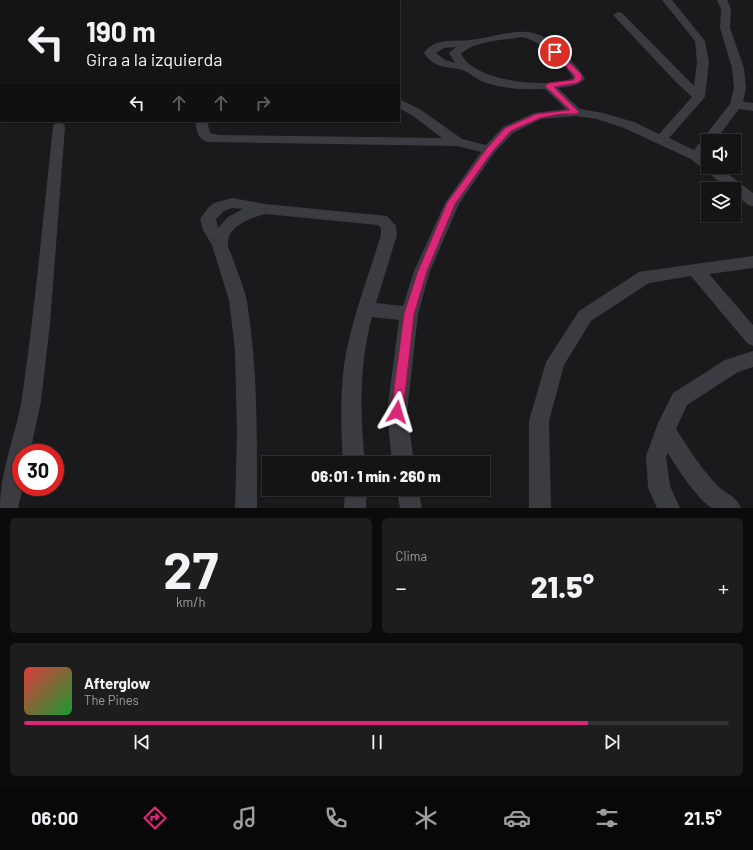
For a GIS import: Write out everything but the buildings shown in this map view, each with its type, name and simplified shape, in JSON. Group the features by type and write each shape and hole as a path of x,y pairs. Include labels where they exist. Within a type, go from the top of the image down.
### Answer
{"street":[{"path":"660,140 699,97 703,62 700,41 668,0"},
{"path":"696,156 736,105 740,88 738,68 725,28 726,9 722,0"},
{"path":"618,15 678,78 699,97"},
{"path":"520,34 529,34 544,40 577,74 579,79 575,82 549,86 500,83 464,67 443,64 433,58 430,53 433,48 441,45 469,43 520,34"},
{"path":"464,67 457,59 455,54 459,48 469,43"},
{"path":"549,86 576,112"},
{"path":"400,104 417,113 457,142"},
{"path":"736,105 753,107"},
{"path":"402,456 397,412 409,314 422,271 452,203 489,150 508,130 538,116 561,112 576,112 599,116 629,125 696,156 701,160"},
{"path":"201,122 204,134 208,138 457,142 489,150"},
{"path":"7,508 31,401 41,324 60,127"},
{"path":"719,174 753,202"},
{"path":"246,508 244,350 238,300 220,244 224,232 233,221 248,213 265,209 382,220 388,226 389,235 366,309 356,351 350,417 353,456"},
{"path":"540,508 540,421 555,362 585,316 645,277 695,268 753,262"},
{"path":"695,268 753,338"},
{"path":"366,309 409,314"},
{"path":"670,508 659,488 656,456 665,430 680,399 732,366 753,359"},
{"path":"665,430 685,462 712,495 730,508"},
{"path":"355,508 356,496"},
{"path":"408,496 411,508"}],"route":[{"path":"397,412 409,314 422,271 452,203 489,150 508,130 538,116 561,112 576,112 549,86 575,82 579,79 577,74 555,52"}]}
